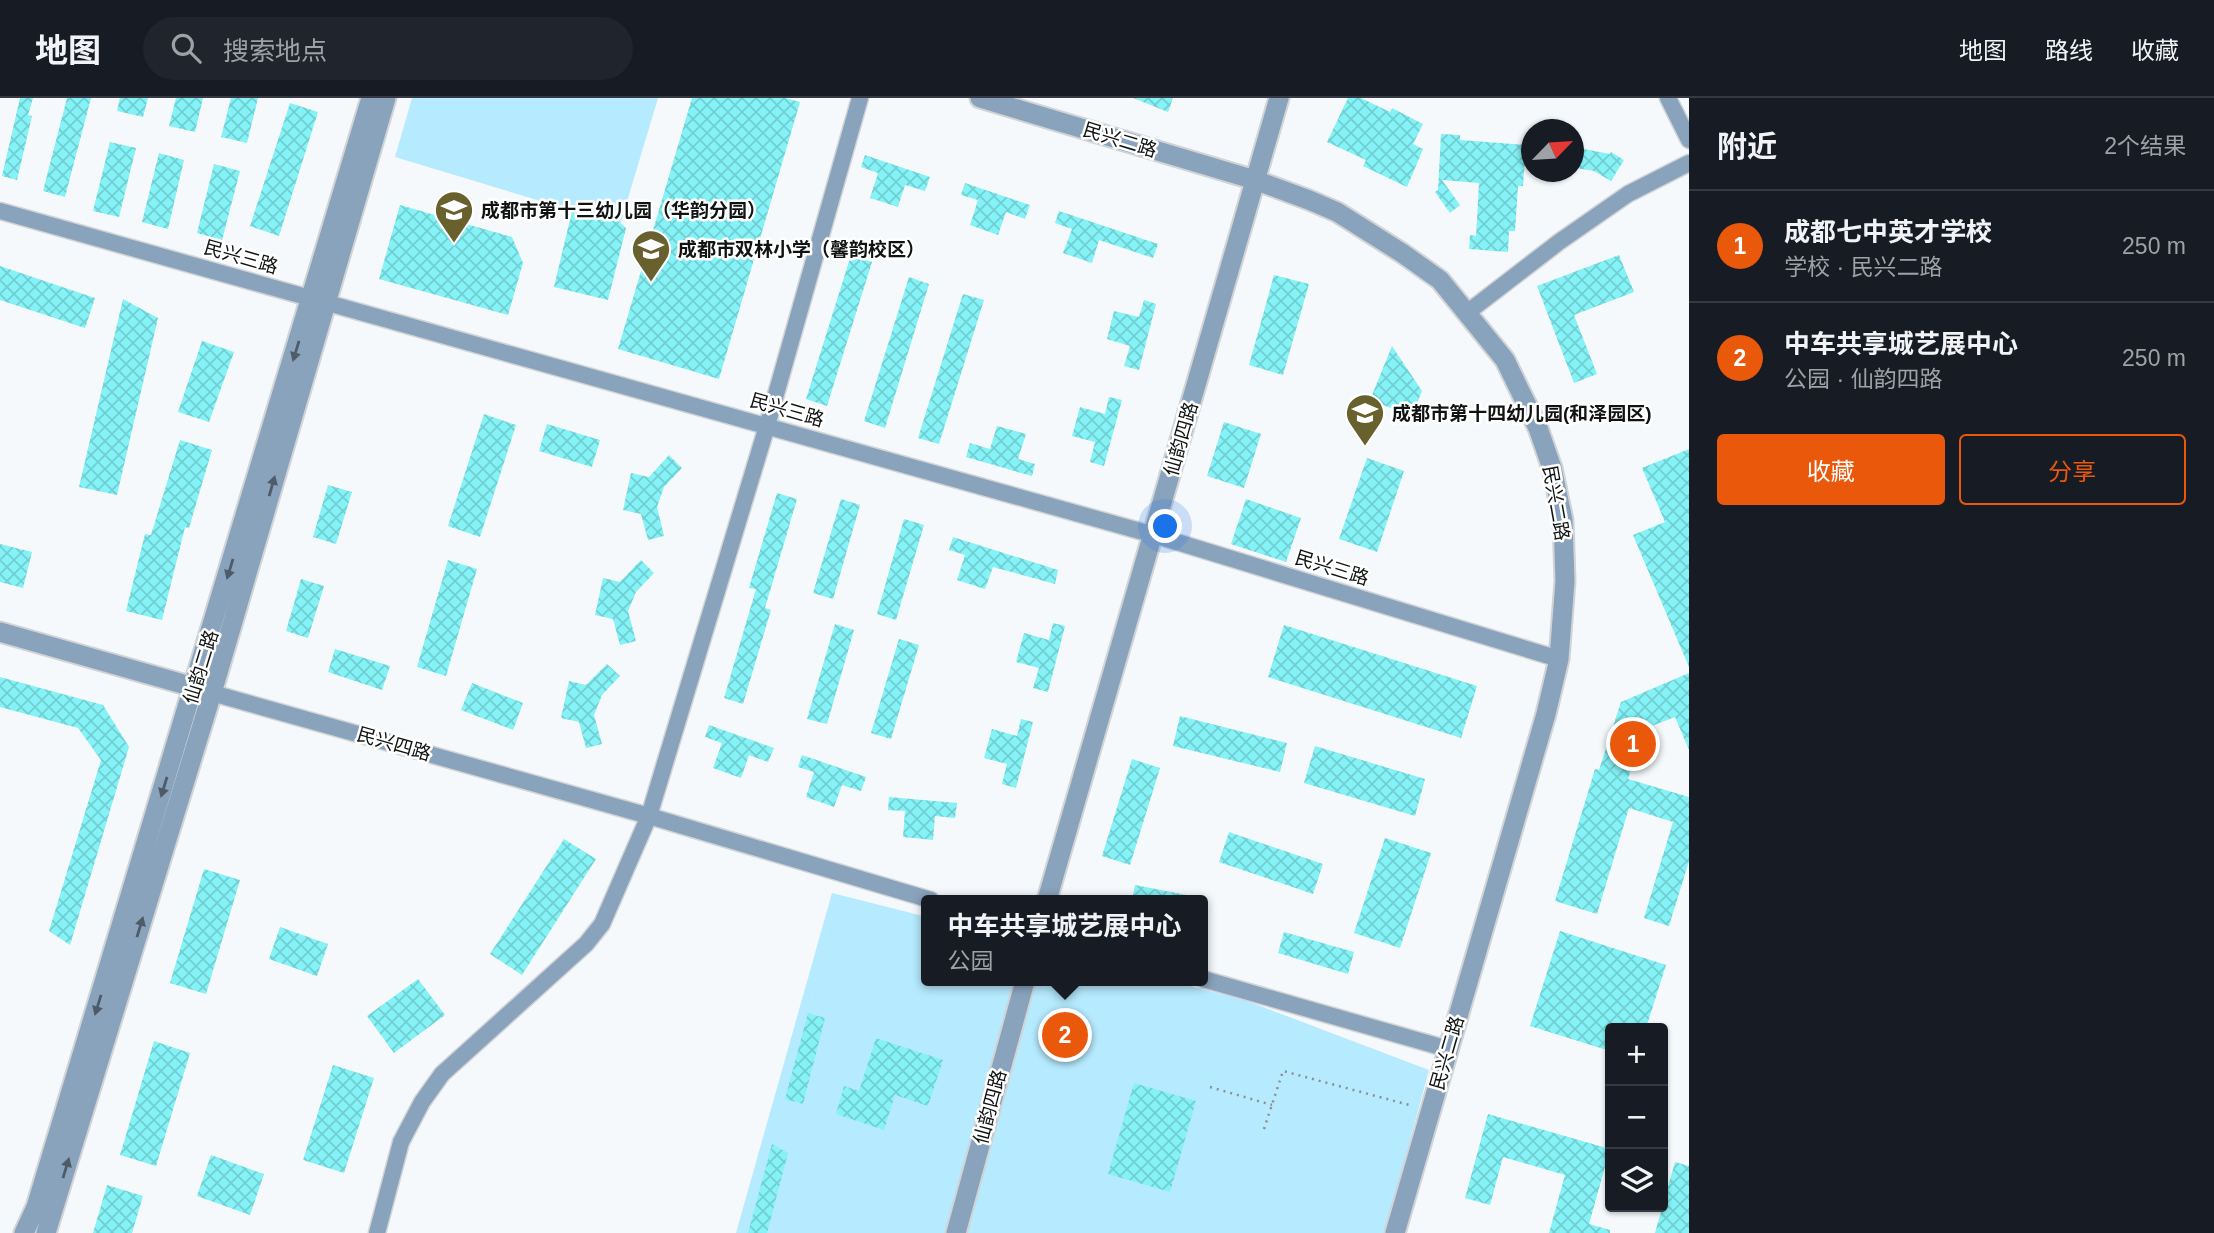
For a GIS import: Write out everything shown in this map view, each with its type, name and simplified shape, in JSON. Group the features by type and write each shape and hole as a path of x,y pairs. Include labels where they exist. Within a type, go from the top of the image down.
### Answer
{"street":[{"name":"仙韵二路","path":"319,300 371,98"},
{"name":"仙韵二路","path":"46,1233 319,300 386,98"},
{"path":"377,1233 401,1142 422,1102 442,1074 586,944 602,924 649,816 766,426 860,98"},
{"name":"民兴二路","path":"980,98 1255,180 1336,212 1440,280 1505,360 1534,417 1552,468 1563,520 1565,568 1559,659 1546,714 1395,1233"},
{"name":"仙韵四路","path":"1048,895 1279,98"},
{"path":"1668,98 1689,140"},
{"path":"1468,312 1559,242 1628,194 1689,163"},
{"name":"民兴三路","path":"0,211 1154,535 1559,659"},
{"name":"民兴四路","path":"0,632 649,816 921,897"},
{"name":"仙韵二路","path":"24,1233 36,1207 203,690"},
{"path":"1208,980 1448,1049"},
{"name":"仙韵四路","path":"956,1233 1024,986"}],"path":[{"path":"1264,1129 1283,1070 1413,1106"},
{"path":"1210,1087 1272,1105"}],"shaded area":[{"path":"412,98 658,98 620,225 395,157"},
{"path":"832,893 921,915 921,986 1190,986 1247,1001 1429,1070 1385,1233 736,1233"}],"building":[{"path":"20,98 33,98 28,115 32,116 17,180 2,176"},
{"path":"67,98 91,98 65,197 43,191"},
{"path":"120,98 148,98 143,117 117,111"},
{"path":"176,98 203,98 195,132 169,126"},
{"path":"231,98 258,98 247,143 221,137"},
{"path":"692,98 785,98 800,102 719,379 618,349"},
{"path":"1133,98 1173,98 1168,112"},
{"path":"1348,98 1361,98 1390,112 1392,108 1423,124 1413,144 1423,149 1407,187 1363,166 1366,160 1327,142"},
{"path":"290,103 318,112 279,236 250,226"},
{"path":"1441,134 1460,135 1460,140 1521,145 1523,186 1518,186 1515,231 1509,231 1508,252 1469,249 1470,235 1476,236 1479,183 1442,180 1460,205 1450,213 1435,192 1438,190"},
{"path":"110,142 136,148 119,217 93,211"},
{"path":"1584,149 1611,152 1624,160 1611,181 1594,171 1584,169"},
{"path":"159,153 184,160 168,229 142,222"},
{"path":"865,155 930,177 925,191 905,185 898,207 870,198 878,173 861,167"},
{"path":"214,164 240,171 222,240 197,233"},
{"path":"965,183 1030,205 1025,219 1006,212 998,235 970,225 978,200 961,195"},
{"path":"400,205 512,237 523,263 508,315 379,279"},
{"path":"572,211 619,222 626,228 608,300 554,287"},
{"path":"1059,211 1158,244 1153,258 1099,240 1092,263 1063,253 1072,229 1055,223"},
{"path":"851,255 872,262 827,406 806,399"},
{"path":"1619,255 1634,292 1574,315 1597,374 1574,383 1537,286"},
{"path":"0,266 95,298 85,328 0,300"},
{"path":"1274,275 1309,284 1283,375 1249,365"},
{"path":"909,277 929,284 885,428 864,421"},
{"path":"963,294 984,300 939,444 918,438"},
{"path":"123,299 158,318 117,495 79,487"},
{"path":"1144,300 1156,304 1139,370 1124,366 1130,346 1107,339 1114,311 1139,317"},
{"path":"202,341 234,352 209,422 178,412"},
{"path":"1392,346 1422,391 1412,416 1370,400"},
{"path":"1109,397 1122,400 1104,466 1090,462 1095,442 1072,436 1080,407 1105,414"},
{"path":"484,414 516,425 480,537 448,526"},
{"path":"1224,422 1261,434 1244,488 1207,476"},
{"path":"547,424 600,440 592,467 539,451"},
{"path":"997,426 1026,434 1018,459 1035,464 1032,476 966,457 970,443 990,449"},
{"path":"180,440 212,450 189,528 185,527 162,620 126,611 145,534 151,535"},
{"path":"1689,449 1689,667 1633,535 1665,522 1642,468"},
{"path":"669,455 682,468 664,487 657,507 664,536 648,540 641,514 623,510 631,473 649,477"},
{"path":"1367,458 1404,471 1377,552 1339,539"},
{"path":"328,485 352,492 336,544 313,537"},
{"path":"777,493 797,499 765,608 771,610 743,704 724,698 756,589 749,588"},
{"path":"841,499 860,505 833,599 813,593"},
{"path":"1246,499 1301,518 1286,562 1231,544"},
{"path":"904,519 924,525 896,620 877,614"},
{"path":"953,537 1058,570 1055,584 993,567 985,589 957,580 965,555 949,550"},
{"path":"0,544 32,552 23,588 0,582"},
{"path":"448,560 477,569 446,676 417,667"},
{"path":"641,560 654,573 636,592 628,611 636,641 620,645 613,619 595,615 603,578 620,582"},
{"path":"301,579 324,586 308,638 286,631"},
{"path":"1053,623 1065,626 1048,692 1033,688 1039,668 1016,662 1024,633 1049,640"},
{"path":"835,624 854,630 827,724 807,719"},
{"path":"1284,625 1477,686 1461,738 1268,677"},
{"path":"899,639 919,645 891,739 871,733"},
{"path":"335,649 390,666 382,690 328,672"},
{"path":"607,664 620,676 602,695 594,715 602,744 586,748 579,722 561,718 569,681 586,685"},
{"path":"1689,673 1689,750 1675,717 1644,729 1628,779 1689,797 1689,861 1669,926 1644,918 1673,822 1629,808 1597,914 1555,901 1595,769 1599,770 1621,702"},
{"path":"0,677 103,705 129,747 70,945 49,931 101,760 78,728 0,707"},
{"path":"472,683 523,703 513,730 461,710"},
{"path":"1180,716 1287,743 1280,772 1173,746"},
{"path":"1021,719 1033,722 1016,788 1002,784 1007,764 984,758 992,729 1017,736"},
{"path":"709,725 774,748 768,762 749,755 741,778 713,768 722,743 705,737"},
{"path":"1315,746 1425,779 1415,816 1304,783"},
{"path":"802,755 866,777 861,791 842,785 834,807 806,797 814,772 798,767"},
{"path":"1132,759 1160,768 1130,865 1102,856"},
{"path":"889,797 957,803 955,818 935,816 933,840 903,837 905,811 888,810"},
{"path":"1229,832 1323,864 1313,894 1219,862"},
{"path":"1385,838 1431,853 1400,948 1354,933"},
{"path":"564,839 596,859 522,975 490,954"},
{"path":"204,869 240,880 206,994 170,983"},
{"path":"1135,885 1187,895 1133,895"},
{"path":"280,927 328,944 317,976 269,959"},
{"path":"1560,931 1666,965 1648,1023 1605,1023 1605,1049 1530,1026"},
{"path":"1284,932 1354,952 1348,974 1278,953"},
{"path":"418,979 445,1015 394,1053 367,1016"},
{"path":"808,1013 825,1018 803,1104 785,1099"},
{"path":"876,1038 943,1060 928,1106 895,1095 884,1130 836,1114 844,1086 859,1091"},
{"path":"154,1041 190,1053 156,1166 120,1155"},
{"path":"333,1065 374,1078 344,1173 303,1160"},
{"path":"1134,1083 1196,1101 1170,1192 1108,1174"},
{"path":"1488,1114 1605,1148 1605,1167 1589,1224 1610,1230 1610,1233 1549,1233 1565,1175 1503,1157 1490,1205 1465,1198"},
{"path":"772,1144 788,1153 767,1233 748,1233"},
{"path":"211,1155 264,1174 250,1215 197,1196"},
{"path":"1675,1162 1689,1166 1689,1233 1655,1233 1661,1212 1668,1212 1668,1187"},
{"path":"107,1185 143,1196 132,1233 93,1233"}],"place":[{"name":"成都市第十三幼儿园（华韵分园）","path":"454,244"},
{"name":"成都市双林小学（馨韵校区）","path":"651,283"},
{"name":"成都市第十四幼儿园(和泽园区)","path":"1365,447"},
{"name":"成都七中英才学校","path":"1633,744"},
{"name":"中车共享城艺展中心","path":"1065,1035"}]}
